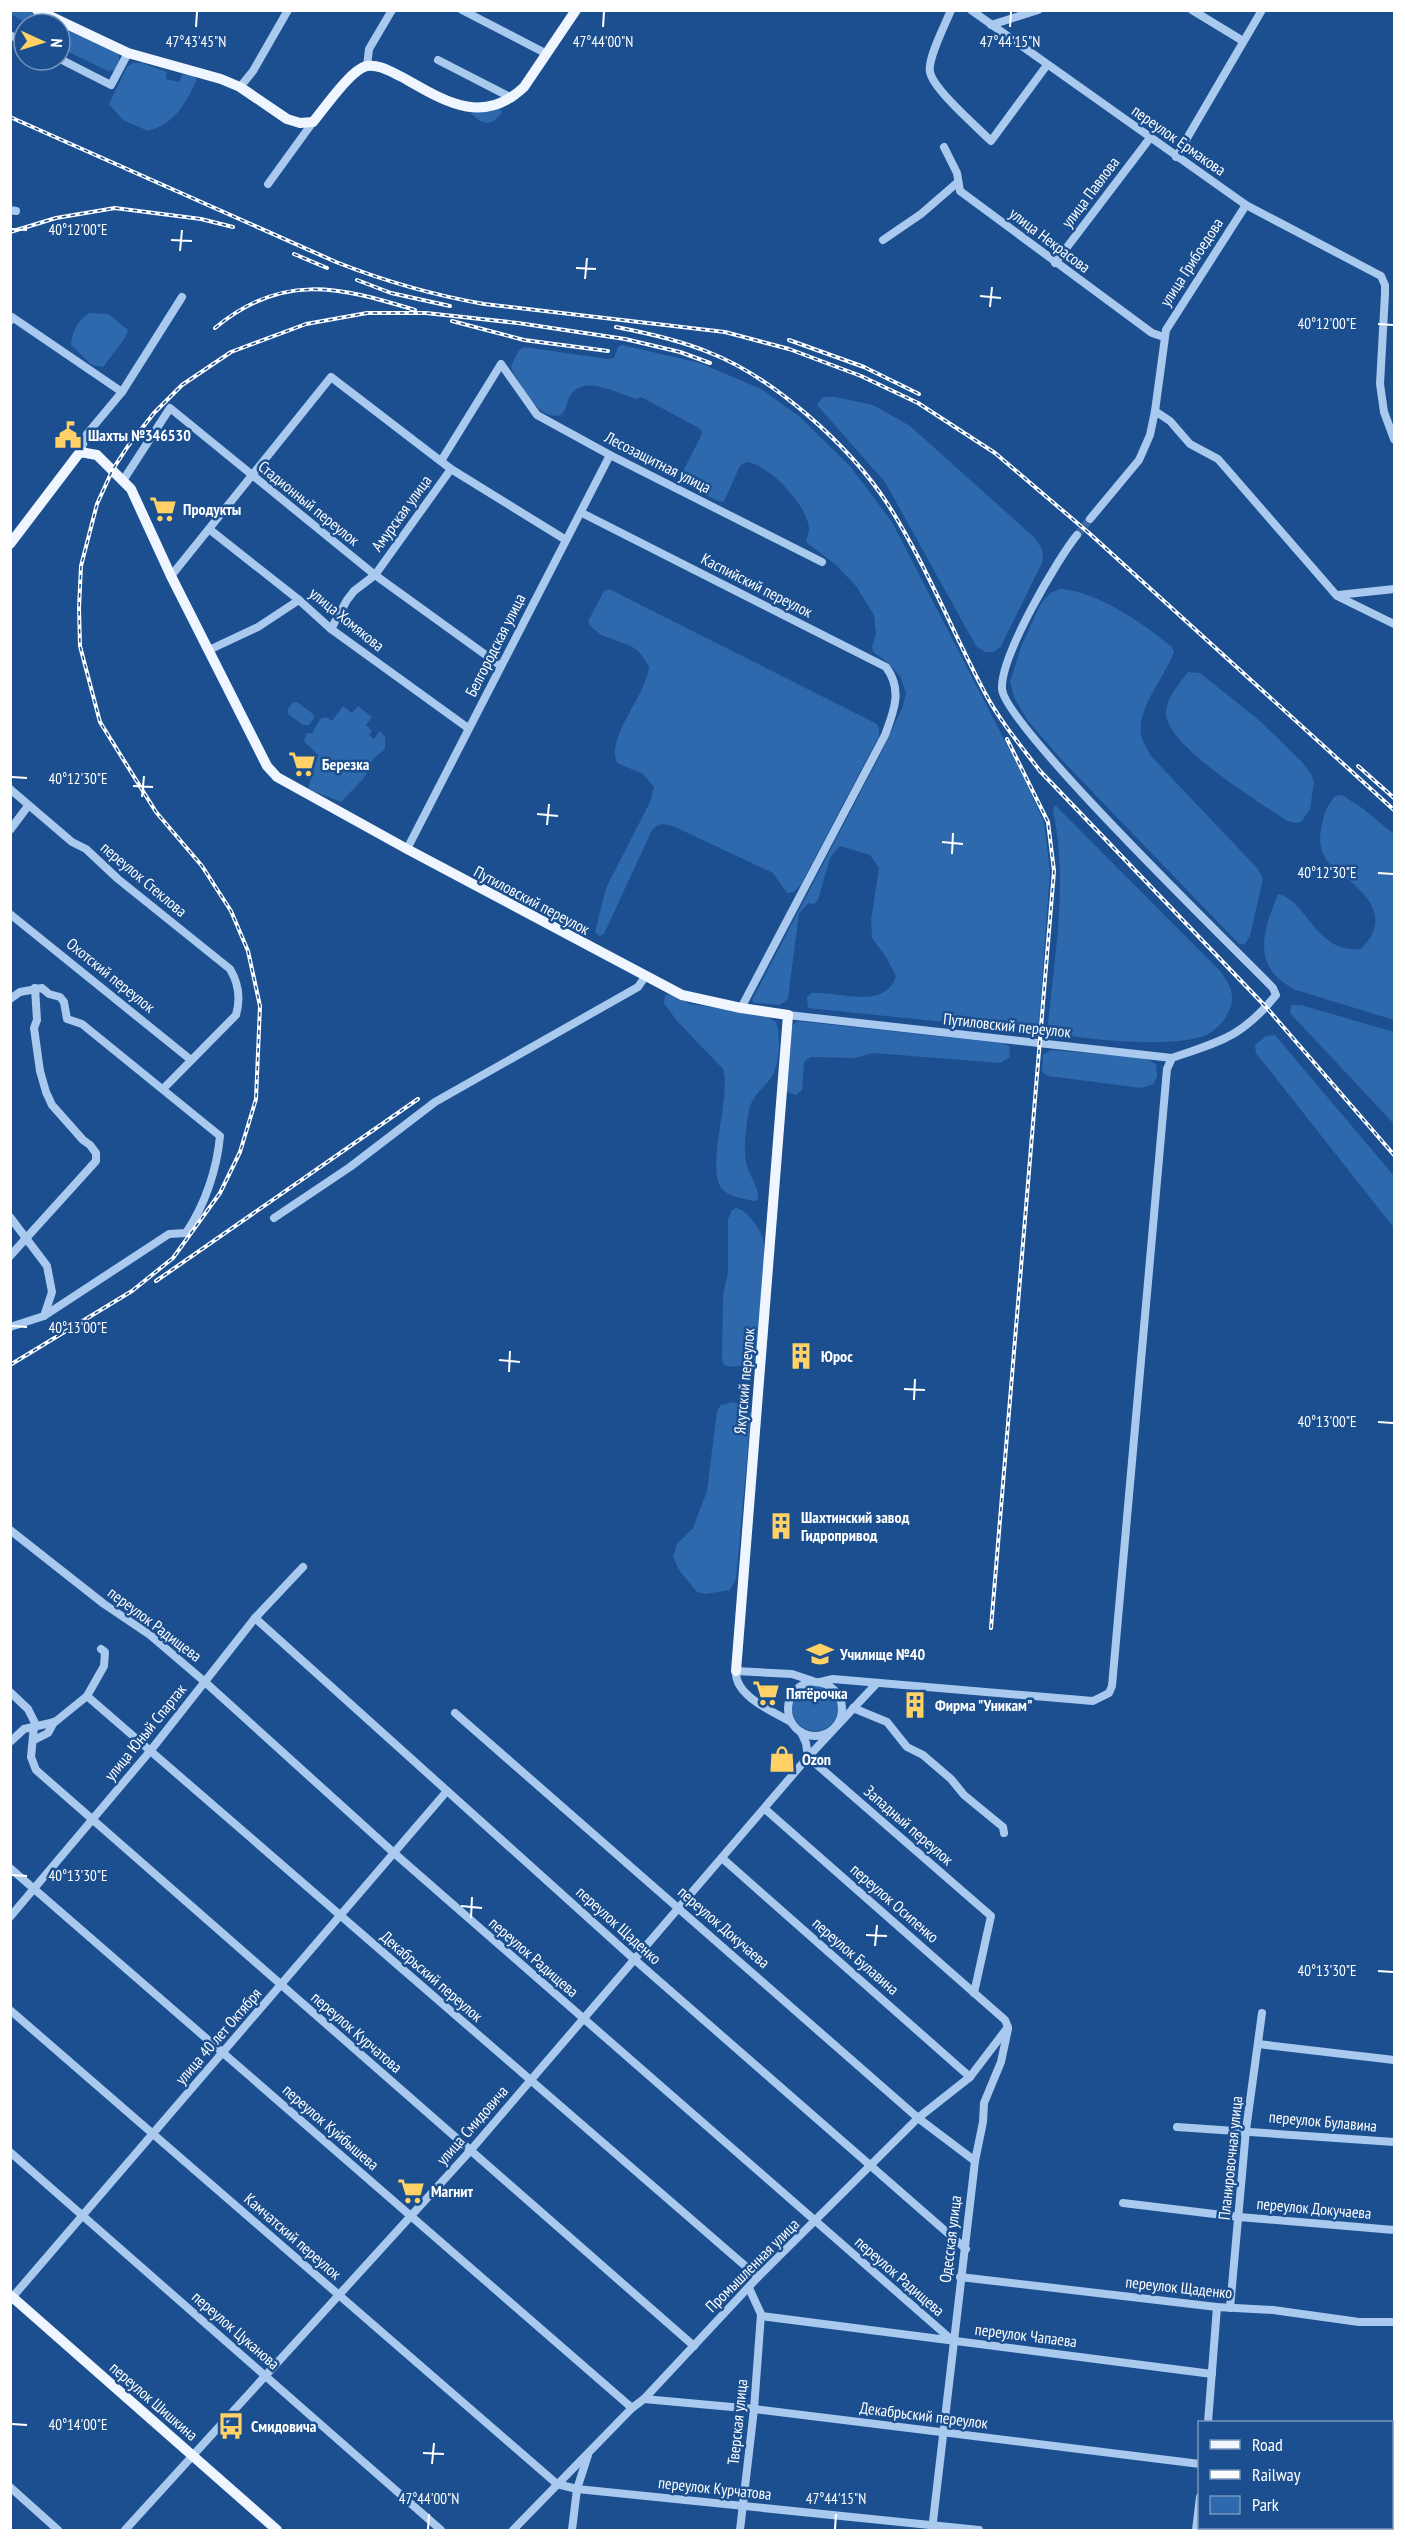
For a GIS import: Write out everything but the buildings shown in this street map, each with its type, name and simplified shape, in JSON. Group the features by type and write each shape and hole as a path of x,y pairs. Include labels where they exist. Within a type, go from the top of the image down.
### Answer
{"main road":[{"path":"36,10 128,53 209,75 240,87 287,119 300,123 313,123 356,71 368,66 385,68 450,104 474,108 494,106 512,98 524,87 576,10"},
{"path":"10,544 80,452"},
{"name":"Путиловский переулок","path":"80,452 98,455 124,479 131,489 171,576 267,766 278,777 645,977 693,999 788,1015"},
{"name":"Якутский переулок","path":"736,1671 788,1015"},
{"name":"переулок Шишкина","path":"11,2297 277,2530"}],"street":[{"path":"240,87 253,71 288,10"},
{"path":"368,66 369,49 392,10"},
{"path":"462,10 547,54"},
{"path":"951,10 929,71 942,90 991,141 1047,65"},
{"name":"переулок Ермакова","path":"971,10 1246,205 1381,276 1385,285 1385,294 1380,384 1384,412 1395,439"},
{"path":"991,25 1038,10"},
{"path":"1192,10 1243,41"},
{"path":"1176,157 1262,10"},
{"path":"72,65 111,85 128,53"},
{"path":"438,60 512,98"},
{"path":"268,184 313,123"},
{"name":"улица Павлова","path":"1055,263 1150,138"},
{"name":"улица Некрасова","path":"944,147 957,173 960,191 1152,333 1164,337"},
{"path":"883,240 921,214 958,182"},
{"name":"улица Грибоедова","path":"1164,337 1169,324 1246,205"},
{"path":"80,452 87,434 122,392 182,297"},
{"path":"11,319 122,392"},
{"path":"1090,519 1139,460 1150,435 1164,337"},
{"name":"Лесозащитная улица","path":"501,364 537,415 610,455 822,562"},
{"name":"Амурская улица","path":"441,461 501,364"},
{"path":"171,576 331,377 451,469 566,540"},
{"name":"Стадионный переулок","path":"124,479 170,408 375,575 501,666"},
{"path":"1155,411 1170,421 1190,444 1218,459 1337,596 1395,624"},
{"name":"Белгородская улица","path":"407,849 610,455"},
{"name":"Амурская улица","path":"331,629 354,591 375,575 451,469"},
{"name":"Каспийский переулок","path":"582,513 886,667 897,691 885,735 741,1008"},
{"name":"улица Хомякова","path":"209,529 299,600 331,629 468,728"},
{"path":"791,1722 788,1708 791,1695 800,1686 833,1679 1093,1701 1109,1693 1112,1686 1167,1069 1172,1058 1225,1040 1249,1026 1276,995 1273,988 1084,795 1020,722 1004,700 1003,676 1013,643 1077,535"},
{"path":"1337,596 1395,589"},
{"path":"209,650 258,627 299,600"},
{"name":"переулок Стеклова","path":"10,789 230,969 236,979 239,1004 236,1015 191,1060"},
{"path":"10,830 28,806"},
{"name":"Охотский переулок","path":"10,914 191,1060"},
{"path":"274,1218 350,1167 435,1102 638,987 645,977"},
{"path":"10,1256 96,1161 96,1153 90,1145 52,1105 40,1071 34,1028 38,1020 36,988"},
{"path":"10,999 20,992 36,988 60,998 64,1002 67,1019 82,1024 211,1126 220,1136 219,1148 202,1206 186,1233 169,1234 44,1316 10,1327"},
{"name":"Путиловский переулок","path":"788,1015 1172,1058"},
{"path":"163,1089 191,1060"},
{"path":"10,1217 43,1259 51,1277 52,1292 44,1316"},
{"name":"переулок Радищева","path":"10,1530 104,1604 150,1635 205,1682 394,1853 815,2223 953,2341"},
{"name":"улица Юный Спартак","path":"10,1917 151,1750 255,1618 303,1567"},
{"name":"переулок Щаденко","path":"255,1618 635,1960 966,2249"},
{"path":"34,1740 48,1732 54,1722 87,1696 104,1666 105,1652 101,1649"},
{"path":"800,1731 820,1735 837,1725 842,1712 840,1699 832,1688 792,1674 736,1671 740,1686 759,1705 791,1722 800,1731 806,1743 808,1758"},
{"name":"улица Смидовича","path":"125,2530 340,2297 470,2151 808,1758 878,1683"},
{"path":"10,1692 28,1709 35,1725"},
{"name":"Декабрьский переулок","path":"87,1696 758,2277"},
{"path":"853,1708 887,1722 907,1747 923,1755 951,1779 964,1795 1003,1827 1004,1833"},
{"name":"переулок Докучаева","path":"455,1713 918,2118 975,2161"},
{"path":"10,1742 24,1729 54,1722"},
{"name":"переулок Курчатова","path":"35,1725 31,1757 36,1770 694,2346"},
{"name":"Западный переулок","path":"808,1758 991,1916 974,1993"},
{"name":"улица 40 лет Октября","path":"11,2297 447,1791"},
{"name":"переулок Осипенко","path":"765,1809 1007,2024"},
{"name":"переулок Булавина","path":"722,1858 970,2077"},
{"name":"переулок Куйбышева","path":"10,1868 633,2408"},
{"name":"Камчатский переулок","path":"10,2010 557,2484"},
{"name":"Планировочная улица","path":"1230,2307 1246,2130 1262,2013"},
{"name":"Промышленная улица","path":"513,2530 644,2399 758,2277 815,2223 918,2118 970,2077 1007,2024"},
{"name":"Одесская улица","path":"932,2528 975,2161 983,2122 984,2103 1001,2062 1007,2024"},
{"path":"1258,2044 1395,2060"},
{"name":"переулок Булавина","path":"1177,2127 1395,2142"},
{"name":"переулок Цуканова","path":"10,2152 441,2530"},
{"name":"переулок Докучаева","path":"1123,2203 1239,2217 1395,2230"},
{"name":"переулок Щаденко","path":"960,2277 1217,2307 1273,2310 1359,2322 1395,2322"},
{"path":"749,2288 761,2316"},
{"path":"1208,2421 1217,2307"},
{"name":"переулок Чапаева","path":"761,2316 1212,2374"},
{"name":"Тверская улица","path":"740,2530 754,2409 761,2316"},
{"name":"Декабрьский переулок","path":"644,2399 754,2409 1198,2464"},
{"path":"572,2530 577,2489 588,2454"},
{"name":"переулок Курчатова","path":"557,2484 577,2489 932,2528 979,2530"},
{"path":"10,2487 58,2530"},
{"path":"1196,2530 1198,2514"}],"green space":[{"path":"10,11 32,12 12,12 11,14"},
{"path":"72,32 118,53 120,62 116,70 108,71 72,54"},
{"path":"133,63 142,63 167,72 166,79 179,82 182,75 189,74 197,80 173,118 148,131 123,120 109,104 127,67"},
{"path":"499,108 502,112 498,117 487,123 471,113"},
{"path":"89,313 108,314 128,330 125,338 103,367 92,365 71,345 76,327"},
{"path":"622,345 700,363 761,389 799,416 850,466 892,522 1025,780 1044,822 1050,871 1037,1028 1032,1031 808,1008 807,997 811,993 871,996 882,993 890,987 896,976 872,938 871,920 879,868 870,855 840,846 830,858 818,900 814,904 809,903 799,913 788,999 780,1005 754,1003 752,1000 880,755 903,706 906,693 900,676 886,661 873,652 876,633 874,615 856,586 836,565 806,542 809,528 802,508 776,478 755,464 746,462 740,466 723,502 718,501 691,487 683,478 682,473 701,436 702,431 697,427 641,397 636,399 594,386 578,388 570,396 563,413 553,416 532,402 511,366 519,350 524,347 608,359 614,358 618,347"},
{"path":"823,397 835,397 873,405 910,426 1035,538 1042,549 1043,561 1001,646 994,652 985,652 976,646 885,482 817,405"},
{"path":"609,589 877,724 879,736 801,884 794,892 787,893 773,873 675,827 660,825 652,830 604,934 599,936 595,932 606,888 650,802 654,787 643,774 617,763 615,752 617,741 649,667 643,656 636,650 602,635 591,627 588,621 604,591"},
{"path":"1060,589 1074,591 1104,602 1134,619 1172,647 1174,652 1143,714 1142,737 1150,755 1258,869 1263,879 1250,936 1245,944 1239,944 1060,758 1028,721 1015,699 1010,682 1021,647 1040,605 1050,593"},
{"path":"1188,672 1200,673 1260,721 1302,762 1314,782 1310,809 1301,822 1287,821 1257,801 1216,772 1180,740 1170,725 1166,712 1171,696"},
{"path":"293,702 297,702 313,714 314,718 309,725 303,725 288,714 288,709"},
{"path":"343,706 352,713 358,706 372,717 366,725 372,731 369,735 374,739 380,731 385,737 385,749 373,759 364,778 341,802 308,789 318,755 304,741 307,733 312,733 320,719 326,717 332,721"},
{"path":"1342,795 1394,834 1394,1020 1296,990 1272,971 1266,960 1265,936 1278,894 1288,898 1297,906 1333,943 1346,948 1361,949 1374,929 1374,910 1369,902 1355,885 1329,863 1321,846 1321,829 1326,810 1335,796"},
{"path":"1055,805 1220,971 1229,986 1232,1001 1226,1017 1213,1031 1193,1039 1129,1042 1083,1038 1051,1031 1048,1024 1057,944 1060,890 1060,863 1053,810"},
{"path":"672,994 690,1004 762,1014 776,1022 779,1042 777,1064 769,1081 751,1104 746,1132 746,1163 758,1200 730,1195 718,1182 716,1169 724,1097 723,1069 677,1021 664,1003 665,995"},
{"path":"1291,1005 1301,1005 1394,1032 1394,1124 1290,1013"},
{"path":"797,1021 1001,1043 1009,1046 1010,1057 1000,1063 873,1053 855,1058 811,1057 804,1062 802,1090 796,1095 787,1092 787,1088 791,1027"},
{"path":"1275,1035 1394,1176 1394,1228 1256,1053 1255,1045 1266,1036"},
{"path":"1051,1050 1144,1058 1156,1064 1157,1077 1153,1084 1142,1088 1048,1076 1042,1072 1043,1055"},
{"path":"736,1208 750,1217 758,1228 763,1239 764,1253 757,1358 746,1364 732,1367 724,1365 722,1361 723,1295 728,1272 728,1219 732,1210"},
{"path":"733,1402 746,1406 751,1414 736,1579 730,1590 706,1594 697,1592 679,1570 673,1557 677,1544 693,1528 707,1491 717,1411 721,1405"},
{"path":"815,1685 831,1692 838,1708 831,1724 815,1731 799,1724 792,1708 799,1692"}],"tunnel":[{"path":"1077,535 1090,519"}],"railway":[{"path":"10,117 336,262 390,281 427,292 484,304 725,332 789,349 861,376 918,403 995,453 1089,533 1394,810"},
{"path":"10,232 56,218 115,208 201,219 233,227"},
{"path":"294,254 327,268"},
{"path":"357,280 391,293 450,306"},
{"path":"215,328 239,310 263,299 287,292 311,289 361,295 415,310"},
{"path":"10,1365 132,1291 173,1258 220,1193 240,1152 256,1099 260,1006 248,951 231,911 202,866 156,812 100,722 80,646 81,566 97,504 113,469 128,446 154,413 182,385 231,352 306,324 367,313 426,313 518,323 625,339 680,352 710,363"},
{"path":"452,321 524,340 608,351"},
{"path":"616,327 686,344 733,363 783,395 808,415 852,458 887,503 901,526 991,703 1040,771 1266,1007 1394,1155"},
{"path":"789,340 864,367 919,394"},
{"path":"991,1628 1054,871 1048,822 1007,739"},
{"path":"1358,766 1394,798"},
{"path":"156,1281 418,1099"}],"place":[{"name":"Шахты №346530","path":"68,435"},
{"name":"Продукты","path":"163,509"},
{"name":"Березка","path":"302,764"},
{"name":"Юрос","path":"801,1356"},
{"name":"Шахтинский завод Гидропривод","path":"781,1526"},
{"name":"Училище №40","path":"820,1654"},
{"name":"Пятёрочка","path":"766,1693"},
{"name":"Фирма \"Уникам\"","path":"915,1705"},
{"name":"Ozon","path":"782,1759"},
{"name":"Магнит","path":"411,2191"},
{"name":"Смидовича","path":"231,2426"}]}
